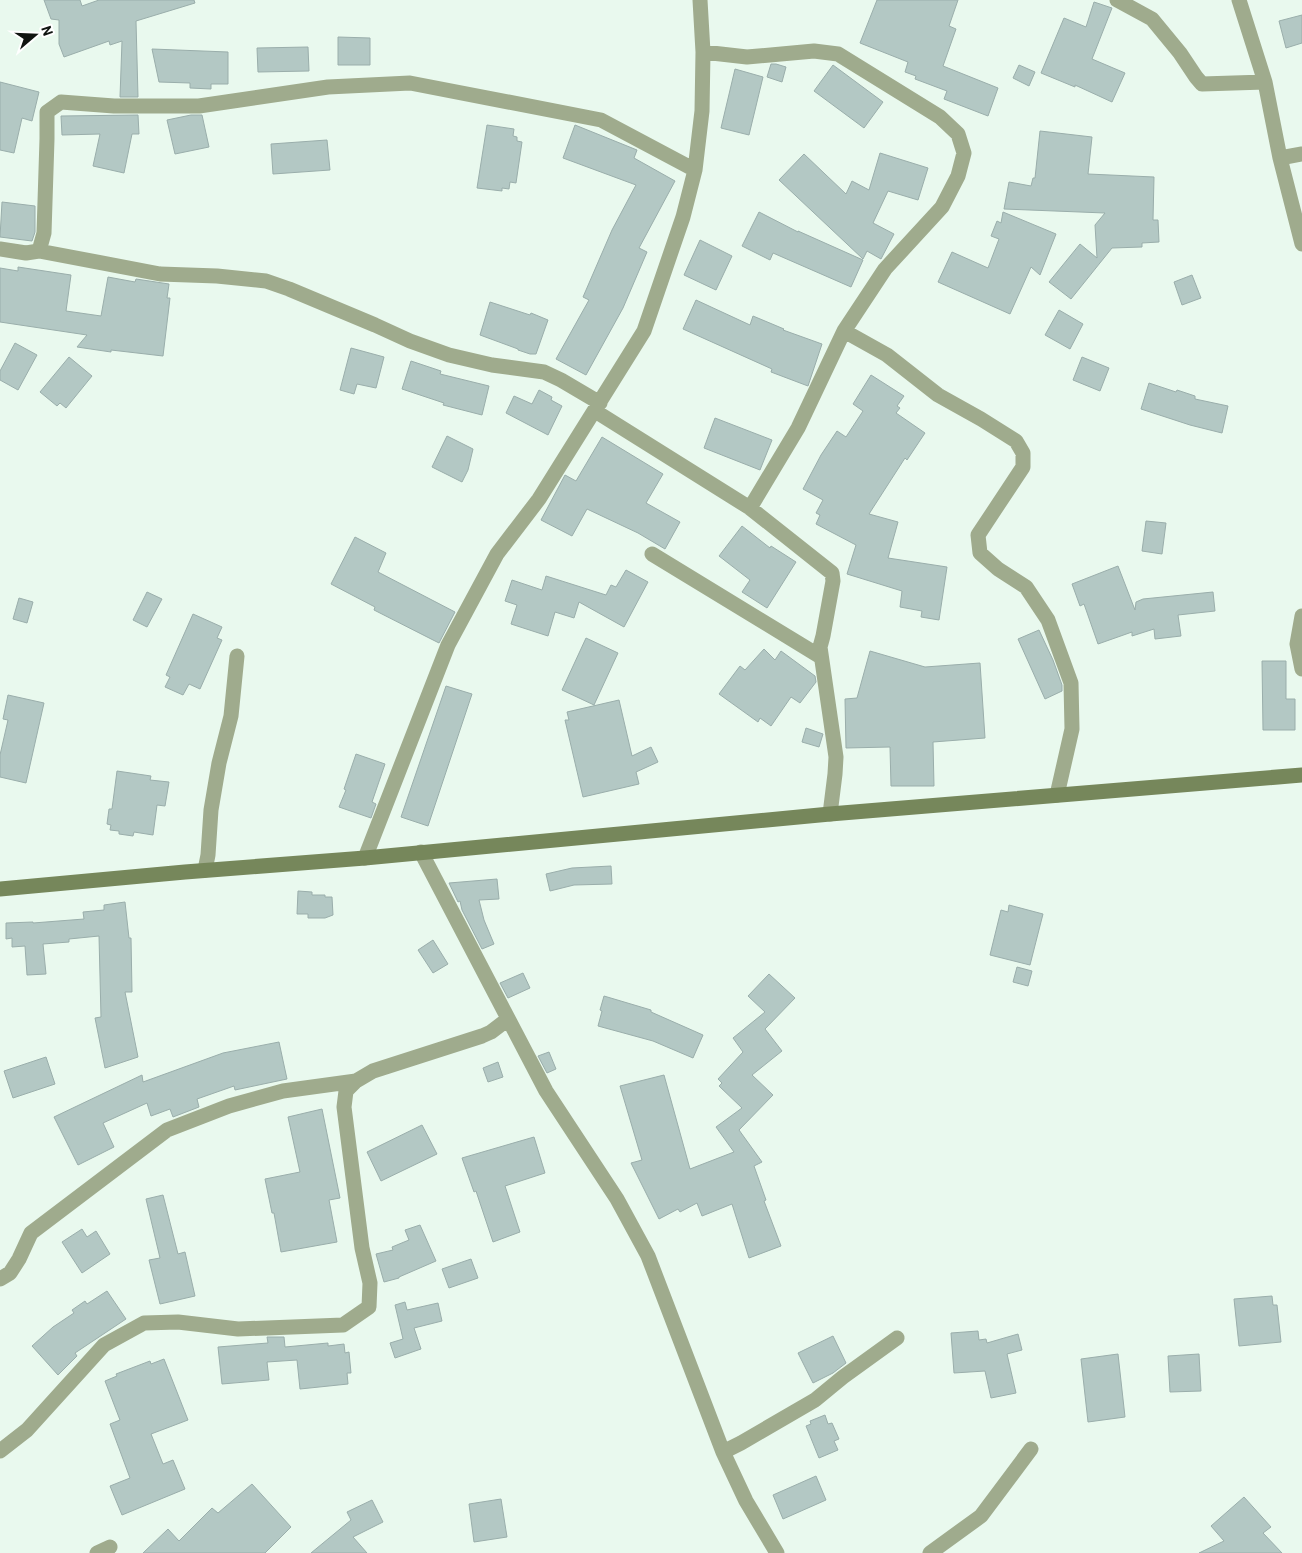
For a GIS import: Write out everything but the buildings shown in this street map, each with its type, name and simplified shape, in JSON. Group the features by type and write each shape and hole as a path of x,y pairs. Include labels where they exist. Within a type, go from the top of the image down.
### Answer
{"main road":[{"path":"0,889 205,870 365,858 1057,794 1302,775"}],"street":[{"path":"365,858 448,645 497,554 539,499 644,331 683,217 695,170 702,111 700,0"},
{"path":"1117,0 1152,19 1202,84 1265,82"},
{"path":"1240,0 1265,82 1280,158 1302,244"},
{"path":"702,52 747,57 814,51 838,54 940,117 958,134 964,153 958,176 942,207 885,269 844,331 798,428 750,508"},
{"path":"39,251 44,233 48,139 47,112 61,102 114,106 199,106 328,87 410,83 601,120 695,170"},
{"path":"1280,158 1302,154"},
{"path":"0,249 26,253 39,251 160,274 218,276 266,281 289,288 410,341 449,355 544,372 562,380 597,407 750,508 832,574 833,581 820,647 836,757 830,814"},
{"path":"844,331 887,355 938,395 1016,441 1023,453 1023,467 978,535 980,553 998,569 1026,587 1048,620 1071,683 1072,729 1057,794"},
{"path":"652,554 821,657"},
{"path":"1302,616 1297,644 1302,669"},
{"path":"205,870 219,762 231,716 237,656"},
{"path":"421,852 546,1091 617,1199 648,1256 723,1452 746,1500 777,1553"},
{"path":"0,1279 10,1273 31,1233 167,1130 229,1106 283,1091 356,1080 373,1071 482,1036 491,1032 508,1019"},
{"path":"0,1451 27,1430 104,1345 144,1323 178,1322 238,1329 343,1326 369,1307 370,1282 362,1248 344,1107 346,1091 356,1080"},
{"path":"723,1452 815,1400 897,1338"},
{"path":"930,1553 981,1516 1031,1449"}]}
